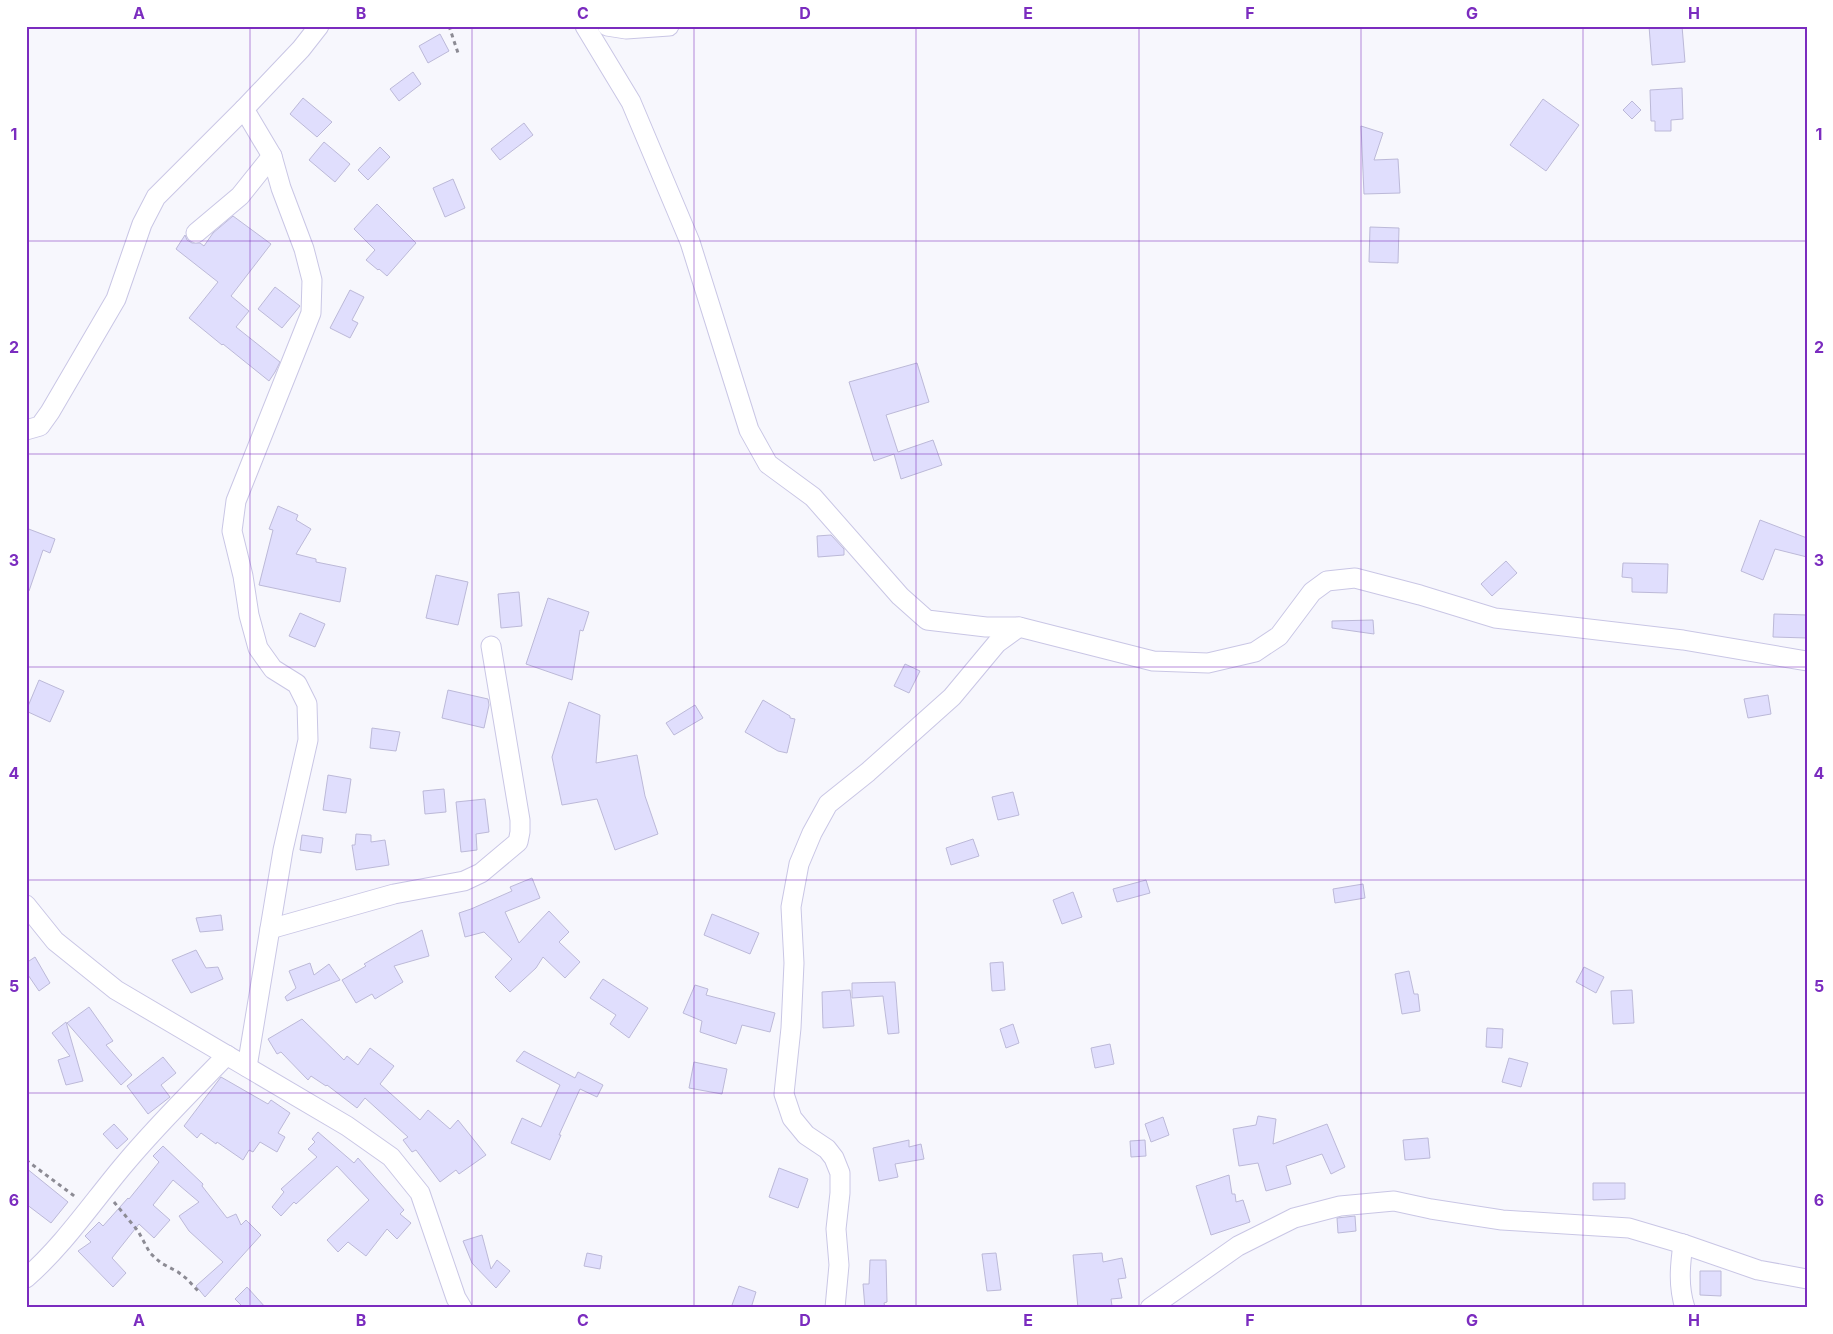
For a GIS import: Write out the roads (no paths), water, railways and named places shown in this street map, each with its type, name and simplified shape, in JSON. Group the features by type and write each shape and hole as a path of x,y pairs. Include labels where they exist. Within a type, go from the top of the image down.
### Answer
{"street":[{"path":"26,430 40,426 50,412 116,299 142,224 156,197 301,50 319,26"},
{"path":"585,26 631,102 690,242 749,430 768,464 813,497 900,596 927,620 986,628 1019,627 1153,661 1208,663 1255,652 1279,636 1312,592 1327,581 1355,578 1420,595 1495,618 1684,640 1807,661"},
{"path":"607,26 626,29 669,26"},
{"path":"244,109 272,156 281,188 304,249 312,280 311,313 236,501 232,531 243,576 249,615 258,648 273,669 297,684 307,704 308,740 283,850 247,1066"},
{"path":"196,233 240,196 272,156"},
{"path":"835,1308 839,1265 836,1229 840,1173 834,1158 827,1149 806,1135 792,1118 784,1094 791,1028 794,963 791,907 799,864 812,833 828,804 868,772 952,697 997,643 1019,627"},
{"path":"270,929 394,894 464,881 481,873 518,842 520,820 491,646"},
{"path":"26,905 55,941 116,990 347,1126 391,1157 420,1193 456,1298 462,1308"},
{"path":"26,1278 38,1268 90,1208 153,1130 228,1055"},
{"path":"1150,1308 1238,1246 1294,1218 1340,1206 1394,1201 1431,1210 1502,1220 1629,1228 1684,1244 1758,1270 1807,1279"},
{"path":"1684,1244 1679,1273 1684,1308"}]}
